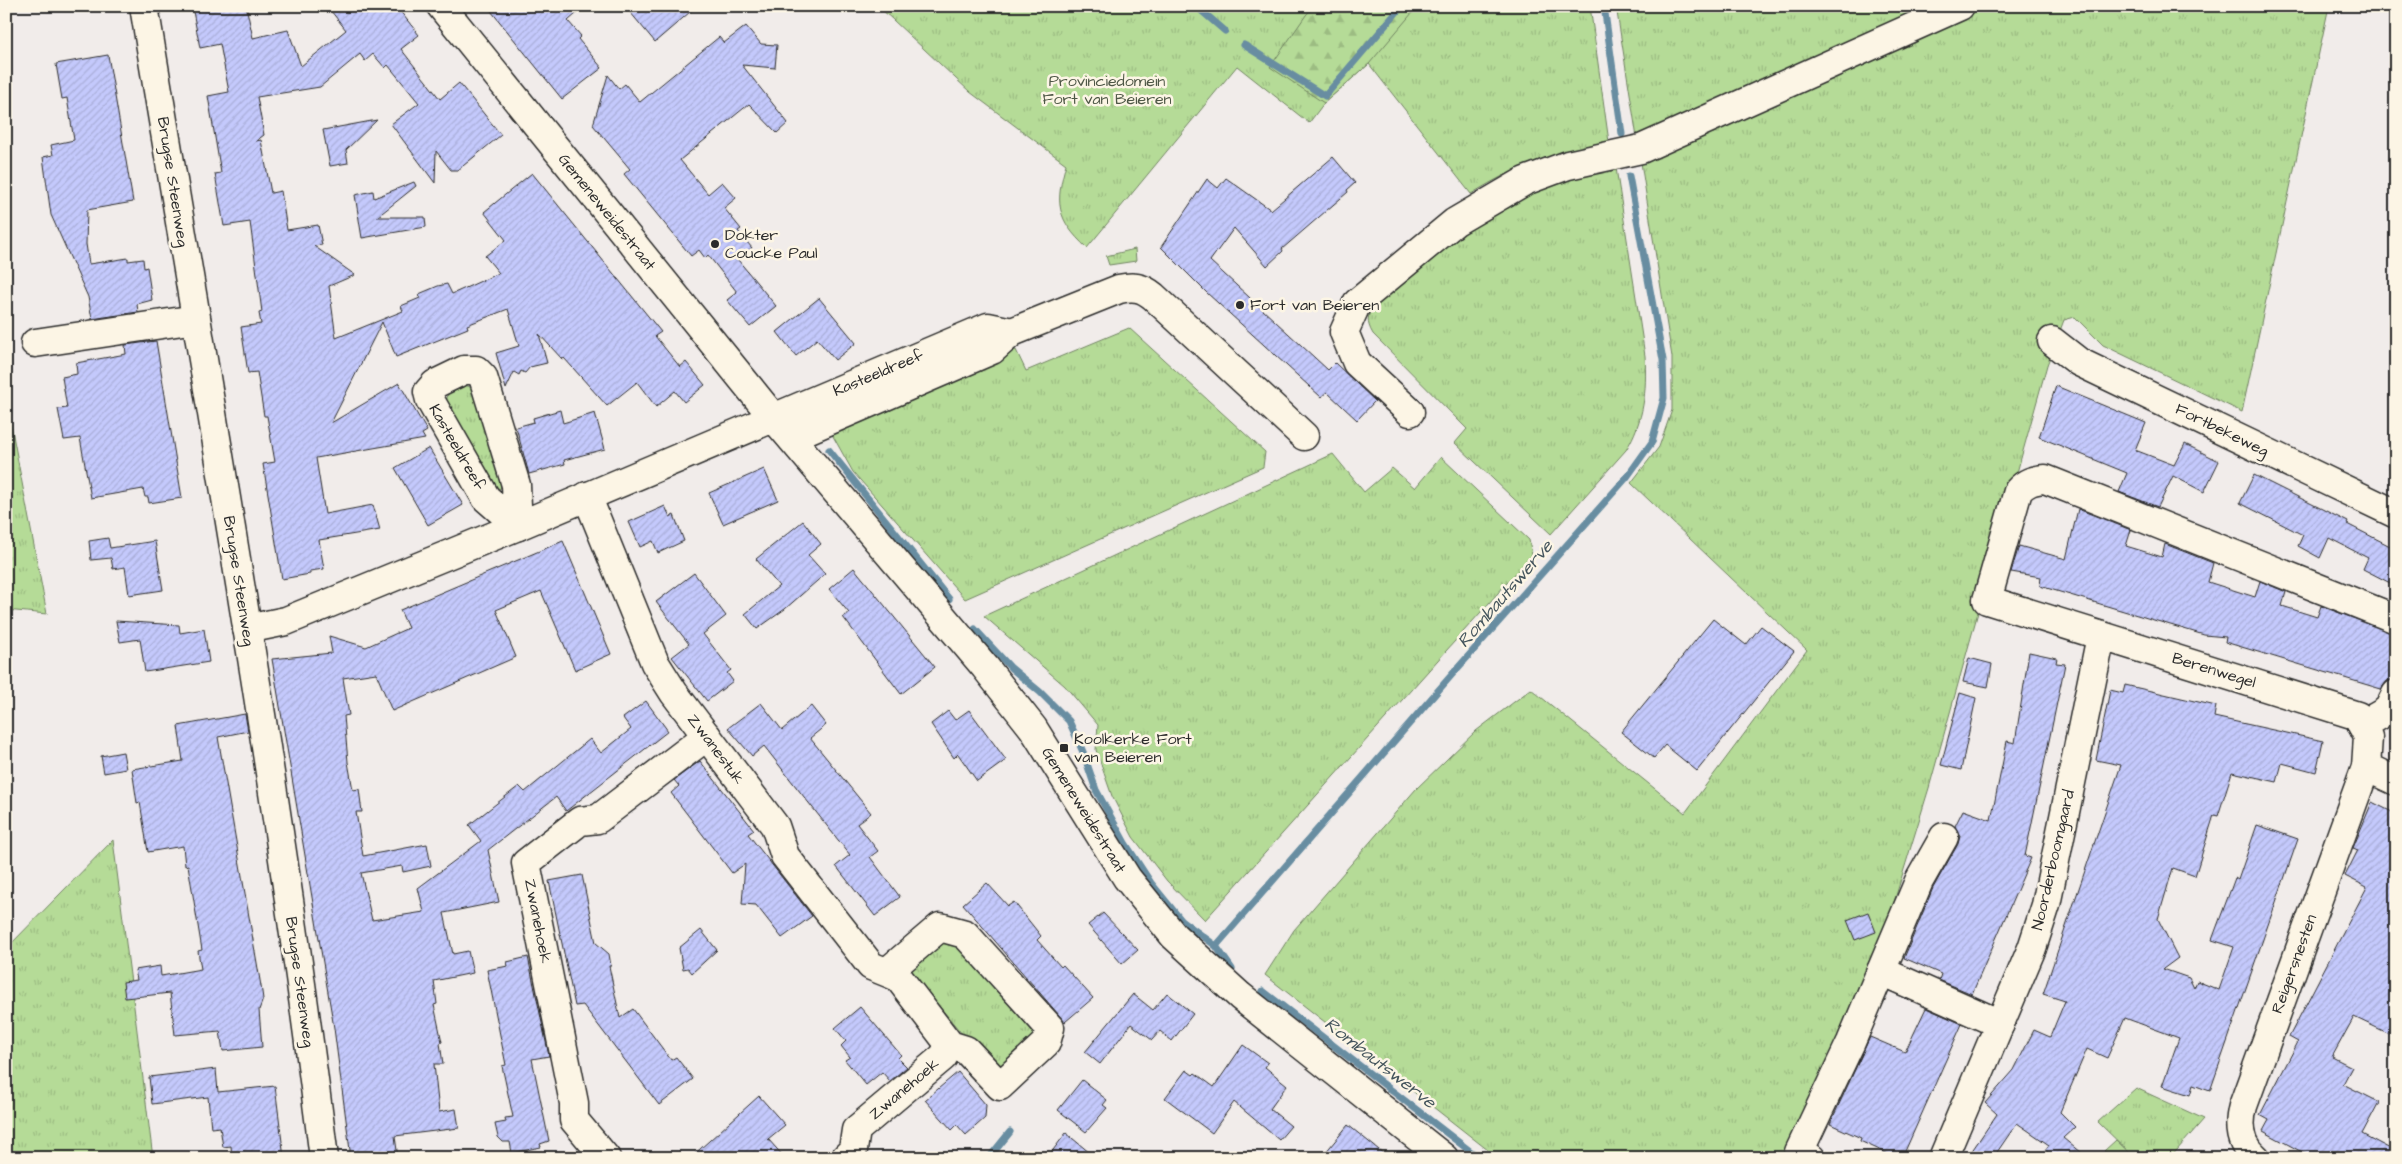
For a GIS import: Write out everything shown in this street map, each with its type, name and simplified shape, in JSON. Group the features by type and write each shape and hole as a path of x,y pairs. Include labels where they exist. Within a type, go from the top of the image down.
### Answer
{"street":[{"name":"Brugse Steenweg","path":"144,6 247,629 306,1014 324,1158"},
{"name":"Gemeneweidestraat","path":"441,6 782,427 985,667 1033,728 1127,878 1174,936 1240,996 1444,1158"},
{"path":"1410,412 1356,363 1344,332 1357,303 1455,222 1476,208 1534,178 1568,165 1641,149 1960,6"},
{"name":"Kasteeldreef","path":"247,629 286,621 587,496 782,427 988,327 1012,332 1119,289 1132,286 1145,290 1304,436"},
{"path":"35,343 196,319"},
{"name":"Fortbekeweg","path":"2052,341 2079,362 2396,514"},
{"name":"Kasteeldreef","path":"464,370 476,370 483,377 516,485 518,526 486,498 430,400 428,392 435,384 464,370"},
{"name":"Berenwegel","path":"2362,726 2358,716 2330,706 1987,600 2018,491 2029,482 2045,479 2396,619"},
{"name":"Zwanestuk","path":"587,496 655,663 674,693 775,826 785,856 871,966 898,977 950,1045 966,1050 1000,1086 1046,1043 1050,1028 965,934 940,927 887,972"},
{"name":"Noorderboomgaard","path":"1943,1158 2032,948 2046,905 2101,636"},
{"path":"2396,694 2388,710 2362,726 2368,737 2366,767 2396,781"},
{"name":"Zwanehoek","path":"606,1158 574,1120 574,1103 526,862 580,820 598,820 707,736"},
{"name":"Reigersnesten","path":"2256,1158 2244,1143 2238,1125 2243,1106 2366,767"},
{"path":"1811,1158 1799,1152 1851,1042 1919,881 1944,837"},
{"path":"1881,971 2000,1024"},
{"name":"Zwanehoek","path":"845,1158 853,1150 856,1130 942,1057 950,1045"}],"green space":[{"name":"Provinciedomein Fort van Beieren","path":"878,6 1590,6 1609,142 1554,155 1521,167 1471,194 1369,64 1324,103 1309,123 1237,66 1087,248 1069,228 1061,210 1060,190 1066,164 970,92"},
{"path":"1314,6 1418,6 1369,64 1324,103 1270,67"},
{"path":"1616,6 2329,6 2242,412 2103,345 2075,317 2064,320 2047,365 1929,788 1851,1042 1796,1158 1498,1158 1265,975 1294,930 1416,789 1476,731 1531,689 1685,813 1807,650 1631,483 1659,447 1672,410 1672,357"},
{"path":"1616,168 1645,356 1645,393 1643,405 1637,428 1626,450 1551,534 1455,443 1467,429 1373,334 1368,322 1369,316 1374,304 1496,208 1550,181"},
{"path":"1135,249 1136,261 1109,265 1106,256"},
{"path":"1129,328 1265,452 1263,467 965,599 853,472 829,429 1016,350 1026,371"},
{"path":"459,386 468,386 476,391 502,482 500,489 493,485 446,402 448,394"},
{"path":"8,409 47,614 6,610 6,411"},
{"path":"1333,454 1364,492 1392,468 1415,488 1441,457 1529,540 1532,555 1205,920 1167,881 1133,837 1112,796 1096,750 1098,725 1065,686 984,616"},
{"path":"113,840 153,1158 6,1158 6,949"},
{"path":"940,938 952,941 1033,1032 1031,1048 999,1071 990,1068 912,973 910,962"},
{"path":"2136,1088 2204,1119 2170,1158 2135,1158 2098,1122"},
{"path":"2116,1140 2135,1158 2112,1158 2104,1151"}],"building":[{"path":"192,6 246,6 253,38 288,30 301,66 346,30 327,6 396,6 419,35 401,49 440,99 459,83 501,135 458,170 451,170 436,151 435,183 391,124 419,103 388,65 385,68 373,54 365,61 360,54 320,87 257,97 264,135 256,141 261,140 271,193 281,191 287,230 318,225 322,245 314,246 355,275 329,286 336,338 403,311 401,306 420,298 419,294 438,286 447,284 452,294 499,273 485,256 506,240 484,212 532,173 661,332 655,336 680,367 686,362 705,385 684,402 675,391 656,407 637,382 607,406 564,358 562,359 539,334 547,363 530,367 525,373 521,371 519,375 514,372 506,389 496,353 519,346 508,309 467,325 468,328 396,357 382,322 331,423 399,383 427,431 422,434 425,439 316,458 325,514 373,505 380,530 319,540 324,569 310,571 310,574 282,579 263,464 275,462 267,416 264,416 257,372 248,373 241,327 261,324 259,313 262,312 250,222 224,226 215,174 221,173 208,96 229,92 220,44 200,48"},
{"path":"487,6 585,6 568,21 581,36 578,39 602,68 562,99"},
{"path":"625,6 697,6 655,42"},
{"path":"746,26 761,44 777,45 775,68 742,65 788,123 777,133 749,104 680,160 708,194 722,182 736,198 724,208 741,229 738,231 752,248 738,260 776,306 750,327 727,300 737,292 708,255 705,258 699,250 691,256 624,174 630,169 593,125 608,75 619,89 625,84 640,102 719,37 724,43"},
{"path":"108,55 133,202 87,210 86,244 89,264 128,258 128,261 143,259 144,268 147,267 152,300 137,304 138,312 92,319 88,297 51,215 43,157 53,155 51,145 74,140 67,98 62,99 56,64"},
{"path":"377,120 346,150 348,163 330,166 323,130"},
{"path":"1333,157 1355,183 1347,190 1348,192 1282,249 1283,251 1267,266 1234,228 1210,261 1328,370 1335,363 1375,401 1357,420 1327,392 1321,397 1207,293 1161,247 1207,179 1218,188 1226,178 1271,210"},
{"path":"414,182 416,186 377,217 425,217 426,227 362,238 355,195 373,191 374,198"},
{"path":"819,298 856,343 835,360 817,339 796,356 777,332"},
{"path":"156,341 182,498 149,503 143,489 91,498 80,438 64,440 58,409 67,408 62,377 77,374 76,363 126,354 125,345"},
{"path":"2056,386 2146,423 2135,450 2174,465 2185,444 2219,461 2204,492 2173,476 2158,507 2119,492 2127,473 2039,437"},
{"path":"560,410 563,423 595,413 605,449 564,460 565,464 529,474 516,427 534,422 533,418"},
{"path":"429,448 463,505 428,525 395,468"},
{"path":"764,469 778,500 723,524 709,493"},
{"path":"2254,475 2348,522 2347,524 2396,549 2396,586 2363,569 2368,558 2329,538 2320,558 2298,546 2303,535 2240,503"},
{"path":"665,506 670,517 674,515 684,541 658,553 653,541 640,547 629,522"},
{"path":"2078,509 2131,530 2126,546 2162,557 2165,544 2213,563 2208,582 2255,597 2260,581 2286,592 2282,606 2317,617 2321,606 2396,634 2396,678 2387,681 2381,689 2225,642 2226,637 2204,635 2040,586 2041,577 2011,572 2019,546 2066,559"},
{"path":"803,521 821,544 808,555 825,574 785,609 757,629 745,614 779,586 756,559"},
{"path":"108,538 110,548 155,541 163,590 129,595 125,567 113,569 111,558 91,560 89,541"},
{"path":"563,541 611,654 575,670 541,591 496,610 516,657 392,711 376,673 343,678 349,715 344,716 348,762 353,790 359,789 362,812 356,812 363,856 427,844 431,866 403,872 402,866 361,873 372,920 424,912 418,888 481,841 469,825 519,786 525,792 590,739 601,753 631,729 623,718 646,701 668,731 566,811 556,797 488,850 499,902 444,913 453,954 468,951 473,973 434,981 437,1004 434,1005 442,1042 440,1043 443,1064 434,1064 439,1112 456,1109 459,1128 395,1136 398,1158 351,1158 334,1028 272,659 332,653 329,636 366,647 408,628 400,610"},
{"path":"854,568 935,667 901,694 843,617 849,613 829,589"},
{"path":"694,573 726,616 703,634 731,670 727,673 733,681 707,701 672,657 689,644 656,602"},
{"path":"1713,619 1746,645 1761,626 1794,651 1697,771 1665,745 1654,758 1621,732"},
{"path":"116,621 179,625 180,633 204,629 209,662 145,672 140,639 120,642"},
{"path":"2029,652 2057,658 2056,663 2065,664 2025,856 2031,858 1972,994 1939,980 1941,974 1904,958 1933,888 1958,844 1960,836 1955,826 1963,810 1991,820 2007,741 2015,743"},
{"path":"1969,658 1992,664 1988,687 1963,682"},
{"path":"2125,685 2216,706 2214,717 2323,741 2316,772 2282,763 2277,782 2232,772 2218,816 2214,815 2195,876 2173,868 2158,919 2178,958 2163,969 2189,978 2194,988 2197,981 2219,990 2234,947 2212,940 2235,878 2238,880 2257,825 2298,839 2210,1091 2193,1085 2190,1095 2162,1086 2179,1038 2125,1018 2107,1058 2087,1049 2060,1112 2075,1127 2063,1138 2087,1158 2056,1158 2045,1150 2049,1145 2017,1123 1993,1158 1967,1158 1997,1114 1985,1103 2014,1070 2034,1030 2050,1037 2065,1001 2043,994 2121,765 2096,760 2110,690 2123,693"},
{"path":"1960,693 1976,698 1961,770 1941,765"},
{"path":"761,703 782,730 811,706 826,725 810,738 871,813 857,824 878,851 870,857 900,897 875,916 836,866 850,855 764,746 752,756 728,728"},
{"path":"969,710 1006,760 977,781 958,754 954,758 931,724 948,711 955,720"},
{"path":"245,714 248,731 218,737 263,999 259,1010 262,1047 223,1051 220,1031 175,1035 170,993 125,998 123,982 137,980 135,970 160,966 161,976 201,969 198,951 202,950 188,865 185,866 183,846 148,852 140,802 137,803 132,769 183,761 178,726"},
{"path":"123,752 126,769 104,773 101,756"},
{"path":"700,761 754,830 748,834 812,916 782,938 756,905 742,904 745,864 732,873 671,793 679,786 674,780"},
{"path":"2372,802 2396,814 2396,1037 2354,1017 2332,1057 2352,1067 2343,1084 2379,1102 2362,1134 2396,1152 2396,1158 2313,1158 2263,1131 2269,1120 2260,1115 2298,1042 2289,1037 2367,887 2345,876 2358,850 2353,848"},
{"path":"582,875 596,943 609,954 611,966 609,966 620,1018 633,1009 671,1060 676,1057 693,1079 659,1105 583,1005 575,1006 549,881"},
{"path":"987,883 1008,906 1014,902 1041,936 1037,940 1093,998 1065,1022 963,904"},
{"path":"1868,912 1876,932 1855,940 1847,920"},
{"path":"1103,913 1138,950 1122,964 1088,925"},
{"path":"701,930 717,950 692,973 688,968 683,969 679,948"},
{"path":"528,957 549,1056 532,1059 549,1141 540,1144 541,1147 512,1153 510,1142 503,1142 498,1137 495,1124 506,1122 505,1118 513,1117 502,1066 506,1065 487,970 508,966 507,962"},
{"path":"1167,993 1193,1014 1172,1041 1160,1031 1152,1040 1131,1024 1100,1064 1085,1052 1133,994 1153,1010"},
{"path":"860,1007 901,1055 898,1058 907,1067 890,1081 882,1072 866,1085 845,1060 850,1057 841,1046 846,1041 835,1028"},
{"path":"1926,1008 1962,1024 1902,1158 1897,1158 1860,1141 1861,1138 1830,1124 1870,1037 1905,1052"},
{"path":"1243,1045 1268,1063 1265,1067 1287,1085 1270,1109 1291,1126 1279,1140 1234,1102 1212,1133 1165,1098 1186,1070 1193,1075 1195,1073 1214,1087"},
{"path":"216,1069 218,1092 275,1086 284,1158 232,1158 231,1146 223,1147 220,1127 211,1128 208,1097 152,1104 149,1077"},
{"path":"958,1072 986,1105 985,1118 966,1135 957,1125 952,1130 925,1100"},
{"path":"1082,1080 1107,1100 1103,1105 1107,1108 1086,1132 1058,1110"},
{"path":"759,1096 785,1125 768,1139 785,1158 690,1158"},
{"path":"1348,1125 1389,1158 1321,1158"},
{"path":"1066,1133 1096,1158 1047,1158"}],"waterway":[{"path":"1196,6 1225,31"},
{"path":"1244,45 1325,96 1402,6"},
{"name":"Rombautswerve","path":"1604,6 1622,134"},
{"name":"Rombautswerve","path":"1232,969 1216,946 1627,477 1652,442 1664,398 1663,360 1629,176"},
{"path":"829,450 949,599"},
{"path":"975,629 1011,668 1040,692 1069,721 1083,752 1096,790 1125,843 1151,883 1181,920 1216,946"},
{"name":"Rombautswerve","path":"1263,991 1479,1158"},
{"path":"989,1158 1010,1132"}],"place":[{"name":"Dokter Coucke Paul","path":"715,244"},
{"name":"Fort van Beieren","path":"1240,305"},
{"name":"Koolkerke Fort van Beieren","path":"1064,748"}]}
